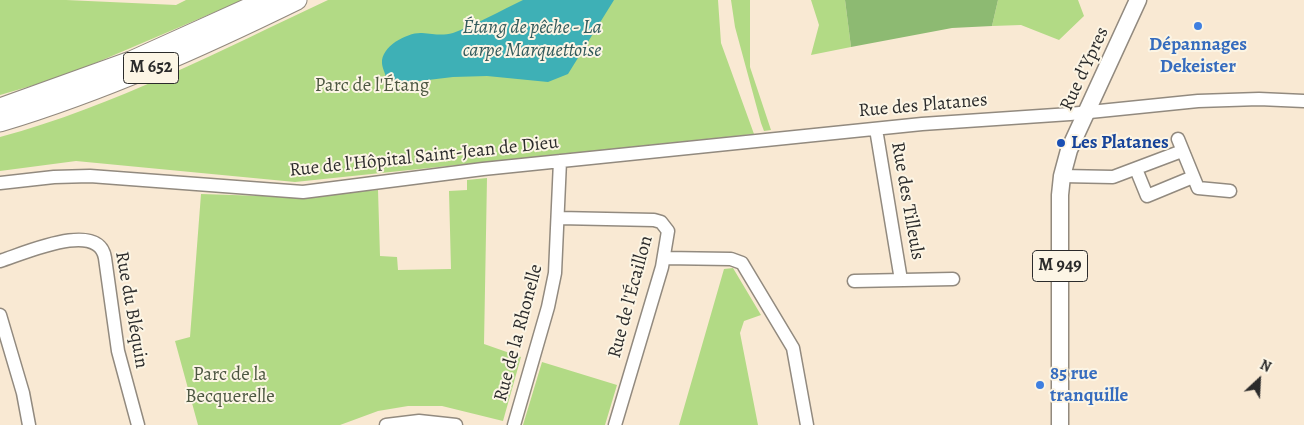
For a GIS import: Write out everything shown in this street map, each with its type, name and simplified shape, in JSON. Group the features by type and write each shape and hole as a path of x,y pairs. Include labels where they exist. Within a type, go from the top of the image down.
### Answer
{"highway":[{"name":"M 652","path":"0,108 131,61 266,0"},
{"name":"M 652","path":"0,122 133,75 224,36 298,0"}],"main road":[{"name":"Rue d'Ypres","path":"1060,425 1060,195 1062,176 1069,150 1138,0"}],"street":[{"name":"Rue des Platanes","path":"763,140 876,128 1233,100 1304,101"},
{"name":"Rue des Tilleuls","path":"876,128 901,280"},
{"name":"Rue de l'Hôpital Saint-Jean de Dieu","path":"0,183 54,177 90,176 303,192 560,161 763,140"},
{"path":"1062,176 1106,178 1136,169 1180,145 1198,188 1230,191"},
{"name":"Rue de la Rhonelle","path":"514,425 553,286 559,218 560,161"},
{"path":"1136,169 1147,196 1193,177"},
{"name":"Rue de l'Écaillon","path":"559,218 661,222 668,231 664,258 616,425"},
{"name":"Rue du Bléquin","path":"0,261 76,239 92,240 100,246 105,254 119,357 138,425"},
{"path":"664,258 731,259 742,263 792,348 807,425"},
{"name":"Rue des Tilleuls","path":"854,281 953,279"},
{"path":"0,316 23,394 29,425"},
{"path":"386,425 419,421 456,425"}],"green space":[{"path":"0,0 66,0 176,5 186,0 243,0 65,76 0,95"},
{"name":"Parc de l'Étang","path":"328,0 718,0 721,43 754,134 295,182 76,161 0,171 0,137 85,110 167,76"},
{"path":"731,0 750,0 750,67 771,130 764,131 761,123 735,27"},
{"path":"811,0 845,0 851,47 811,55 819,25"},
{"path":"845,0 998,0 992,26 952,28 851,47"},
{"path":"998,0 1078,0 1084,16 1059,40 1021,25 992,26"},
{"name":"Parc de la Becquerelle","path":"487,178 484,344 521,357 503,421 442,406 408,406 378,411 340,425 198,425 175,341 190,337 201,194 293,197 378,190 380,256 397,257 398,270 451,269 449,191 467,190 467,180"},
{"path":"733,268 761,315 744,321 740,333 758,425 679,425 724,269"},
{"path":"542,362 617,385 605,425 523,425"}],"water":[{"name":"Étang de pêche - La carpe Marquettoise","path":"523,0 614,0 568,74 548,82 487,76 453,77 403,83 386,77 382,65 383,57 396,41 416,33 442,35 453,33 480,22"}],"place":[{"name":"Dépannages Dekeister","path":"1198,26"},
{"name":"Les Platanes","path":"1061,143"},
{"name":"85 rue tranquille","path":"1040,385"}]}
